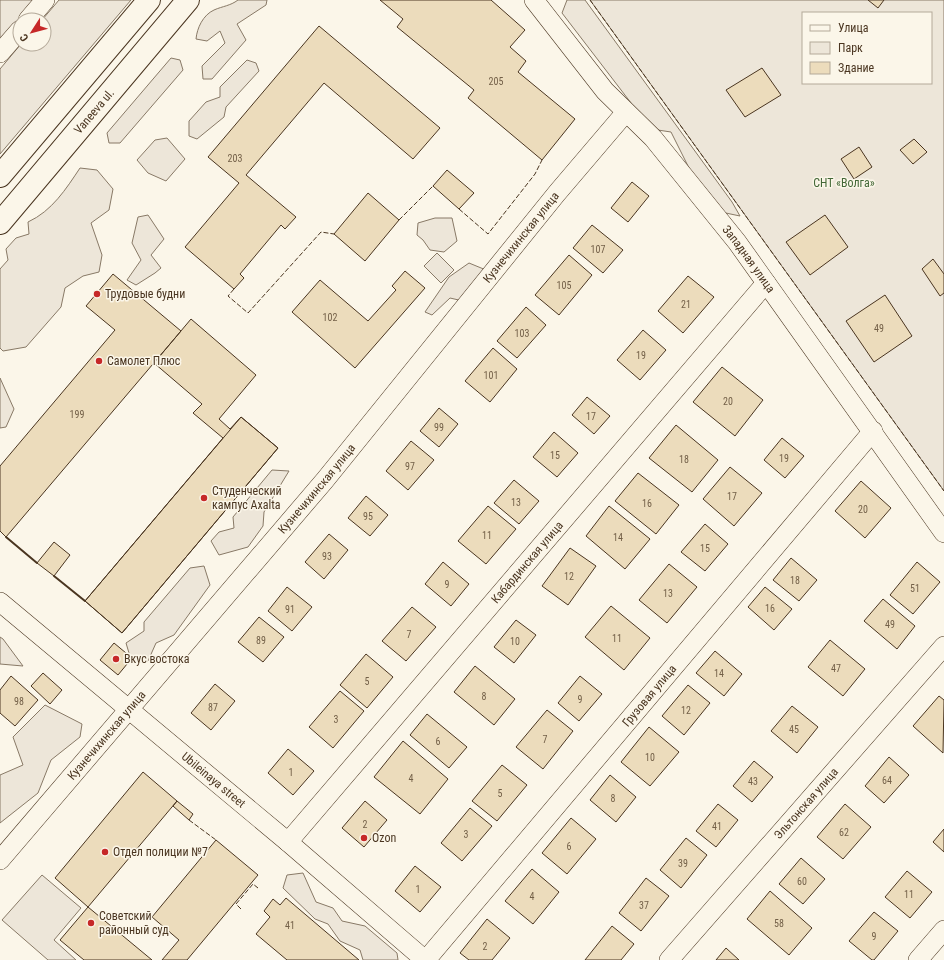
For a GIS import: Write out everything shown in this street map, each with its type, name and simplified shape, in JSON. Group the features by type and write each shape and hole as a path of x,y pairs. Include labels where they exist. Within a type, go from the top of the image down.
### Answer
{"main road":[{"path":"0,176 149,0"},
{"name":"Vaneeva ul.","path":"0,223 188,0"}],"street":[{"path":"35,12 45,0"},
{"name":"Западная улица","path":"534,0 605,91 653,138 737,242 873,431 944,533"},
{"path":"0,54 12,40"},
{"name":"Кузнечихинская улица","path":"0,860 130,710 324,480 557,193 626,112"},
{"name":"Кабардинская улица","path":"288,842 766,283"},
{"name":"Грузовая улица","path":"425,960 873,431"},
{"name":"Ubileinaya street","path":"0,602 288,842 425,960"},
{"name":"Эльтонская улица","path":"669,960 944,646"},
{"path":"918,960 944,930"}],"green space":[{"path":"0,0 49,0 38,12 12,12 12,40 0,53"},
{"path":"59,0 131,0 0,154 0,69 14,52 52,52 52,12 49,12"},
{"path":"238,0 267,0 266,5 237,24 246,40 212,79 203,79 202,66 225,43 220,31 207,41 196,39 199,26 210,12 232,4"},
{"path":"567,0 585,0 732,202 740,216 721,212 691,172 671,132 651,129 562,13"},
{"name":"СНТ «Волга»","path":"590,0 944,0 944,491"},
{"path":"171,58 180,60 183,70 120,143 109,143 107,133"},
{"path":"247,60 256,63 259,71 226,107 224,117 197,139 189,136 189,121 206,102 220,97 220,87"},
{"path":"167,138 185,159 166,181 148,173 137,160 155,140"},
{"path":"80,168 97,170 113,189 109,210 91,223 102,255 99,272 83,276 65,288 61,307 26,347 3,351 0,348 0,269 8,260 6,249 16,238 29,234 28,222 44,212 58,199"},
{"path":"148,215 164,239 151,255 161,268 136,285 127,280 141,260 132,243 138,217"},
{"path":"435,218 452,218 457,241 444,252 430,250 423,240 417,235 418,223"},
{"path":"437,253 454,270 441,283 424,266"},
{"path":"469,263 486,270 463,301 450,298 432,315 425,312 449,277"},
{"path":"0,378 14,409 6,427 0,428"},
{"path":"272,470 289,471 264,512 263,526 248,547 219,555 211,541 219,532 234,528 233,517"},
{"path":"204,566 210,585 174,635 156,643 148,661 132,663 126,643 144,631 144,622 190,568"},
{"path":"0,637 3,639 23,666 0,664"},
{"path":"45,705 82,724 80,737 51,760 38,793 0,823 0,775 23,765 13,737"},
{"path":"303,873 316,902 333,908 342,921 365,926 397,953 398,960 363,960 360,950 340,941 328,924 315,919 283,888 287,875"},
{"path":"42,875 81,908 54,940 76,960 48,960 2,920"}],"building":[{"path":"380,0 491,0 525,30 510,47 526,61 518,72 575,119 542,160 468,98 474,90 397,27 403,19"},
{"path":"868,0 884,0 878,8"},
{"path":"319,26 440,128 413,159 324,83 246,175 296,217 285,229 281,225 240,274 244,278 234,289 185,247 239,183 208,157"},
{"path":"762,68 781,95 745,117 726,90"},
{"path":"914,139 927,152 913,164 900,150"},
{"path":"859,147 872,167 854,179 841,159"},
{"path":"447,170 474,193 459,209 433,186"},
{"path":"632,182 649,196 628,222 611,208"},
{"path":"368,193 399,220 365,261 334,234"},
{"path":"825,215 848,247 810,275 786,242"},
{"path":"592,225 623,250 603,273 573,248"},
{"path":"569,255 592,275 559,315 535,295"},
{"path":"933,259 944,274 944,293 940,296 922,269"},
{"path":"405,271 425,288 355,368 292,312 320,280 368,321 396,290 392,286"},
{"path":"113,274 181,331 6,537 0,531 0,466 115,330 86,306"},
{"path":"688,276 714,297 683,333 658,311"},
{"path":"885,295 912,336 874,362 846,321"},
{"path":"526,307 546,325 517,358 497,341"},
{"name":"Студенческий кампус Axalta","path":"191,319 256,375 219,419 230,429 241,417 278,448 122,633 85,601 223,438 193,413 202,404 154,363"},
{"path":"643,330 666,350 640,380 617,360"},
{"path":"493,348 517,369 490,402 465,381"},
{"path":"722,367 763,400 735,436 693,402"},
{"path":"587,397 610,416 594,434 572,415"},
{"path":"439,408 458,424 439,447 420,431"},
{"name":"Студенческий кампус Axalta","path":"241,417 278,448 122,633 85,601"},
{"path":"676,425 718,460 692,492 649,458"},
{"path":"554,432 578,453 557,477 533,457"},
{"path":"782,438 804,456 785,478 764,460"},
{"path":"411,441 434,460 408,490 386,471"},
{"path":"730,467 762,493 734,526 703,499"},
{"path":"638,473 679,505 656,534 615,501"},
{"path":"514,480 539,501 519,524 494,503"},
{"path":"861,481 891,508 865,538 835,511"},
{"path":"366,496 388,515 370,536 348,518"},
{"path":"488,506 516,529 486,564 458,541"},
{"path":"609,506 650,539 625,569 586,536"},
{"path":"705,524 728,544 705,571 681,552"},
{"path":"329,534 348,550 324,579 305,562"},
{"path":"54,542 70,555 54,576 37,563"},
{"path":"570,548 596,566 568,605 542,586"},
{"path":"791,558 817,580 799,601 773,580"},
{"path":"443,562 469,584 451,606 425,584"},
{"path":"917,562 940,582 913,614 890,595"},
{"path":"669,564 697,587 667,623 639,600"},
{"path":"287,587 312,607 292,631 268,611"},
{"path":"765,587 792,609 774,630 748,607"},
{"path":"883,599 915,626 897,649 864,621"},
{"path":"611,606 650,638 624,670 585,637"},
{"path":"412,607 436,627 406,661 382,641"},
{"path":"259,617 284,637 263,662 238,642"},
{"path":"516,620 536,635 514,663 494,647"},
{"path":"830,640 865,669 843,696 808,667"},
{"name":"Вкус востока","path":"114,643 132,658 118,675 100,660"},
{"path":"715,651 742,674 724,696 696,673"},
{"path":"366,654 393,677 367,708 340,685"},
{"path":"475,666 515,699 494,725 454,692"},
{"path":"43,673 62,690 50,704 31,686"},
{"path":"11,676 38,700 15,726 0,713 0,690"},
{"path":"580,676 602,694 579,721 558,703"},
{"path":"215,684 235,701 211,730 191,713"},
{"path":"688,685 710,703 684,735 662,716"},
{"path":"340,691 364,711 333,748 309,727"},
{"path":"939,696 944,700 943,753 913,726"},
{"path":"792,706 818,727 797,753 771,731"},
{"path":"547,710 573,731 543,769 516,747"},
{"path":"427,714 467,747 449,768 410,735"},
{"path":"649,727 679,752 650,786 621,762"},
{"path":"403,741 448,779 420,814 374,777"},
{"path":"288,749 314,771 293,795 268,773"},
{"path":"889,757 909,775 884,803 865,786"},
{"path":"754,761 773,777 752,802 733,786"},
{"path":"502,765 527,785 497,821 472,801"},
{"name":"Отдел полиции №7","path":"143,772 177,801 88,907 55,878"},
{"path":"610,775 636,797 616,822 590,800"},
{"path":"177,801 193,814 189,820 173,806"},
{"path":"365,801 387,820 364,847 342,828"},
{"path":"718,804 738,820 716,847 696,831"},
{"path":"845,804 871,827 843,859 817,837"},
{"path":"470,808 492,826 462,861 441,843"},
{"path":"571,818 596,839 567,874 542,853"},
{"path":"944,829 944,852 933,842"},
{"path":"686,838 707,855 681,888 660,870"},
{"path":"216,840 258,875 187,960 162,960 179,940 152,917"},
{"path":"801,858 825,879 803,904 779,884"},
{"path":"415,866 441,887 420,912 395,891"},
{"path":"532,869 559,892 533,924 505,901"},
{"path":"907,871 932,892 910,918 885,897"},
{"path":"646,878 669,896 641,931 619,913"},
{"path":"770,891 812,928 789,955 747,919"},
{"path":"286,898 359,960 287,960 256,934 270,917 264,911 273,899 280,905"},
{"name":"Советский районный суд","path":"88,907 152,960 84,960 60,940"},
{"path":"874,912 898,931 874,960 872,960 849,941"},
{"path":"487,919 510,938 492,960 469,960 460,953"},
{"path":"612,926 634,944 621,960 585,960"},
{"path":"726,948 739,960 716,960"}],"fence":[{"path":"590,0 944,491"},
{"path":"459,209 488,234 535,174 542,160"},
{"path":"399,220 433,186"},
{"path":"234,289 228,296 248,313 321,232 334,234"},
{"path":"189,820 216,840"},
{"path":"241,909 236,904 253,884 258,888"}],"wall":[{"path":"6,537 37,563"},
{"path":"54,576 85,601"}],"place":[{"name":"Трудовые будни","path":"97,294"},
{"name":"Самолет Плюс","path":"99,361"},
{"name":"Студенческий кампус Axalta","path":"204,498"},
{"name":"Вкус востока","path":"116,659"},
{"name":"Ozon","path":"364,838"},
{"name":"Отдел полиции №7","path":"105,852"},
{"name":"Советский районный суд","path":"91,923"}]}
